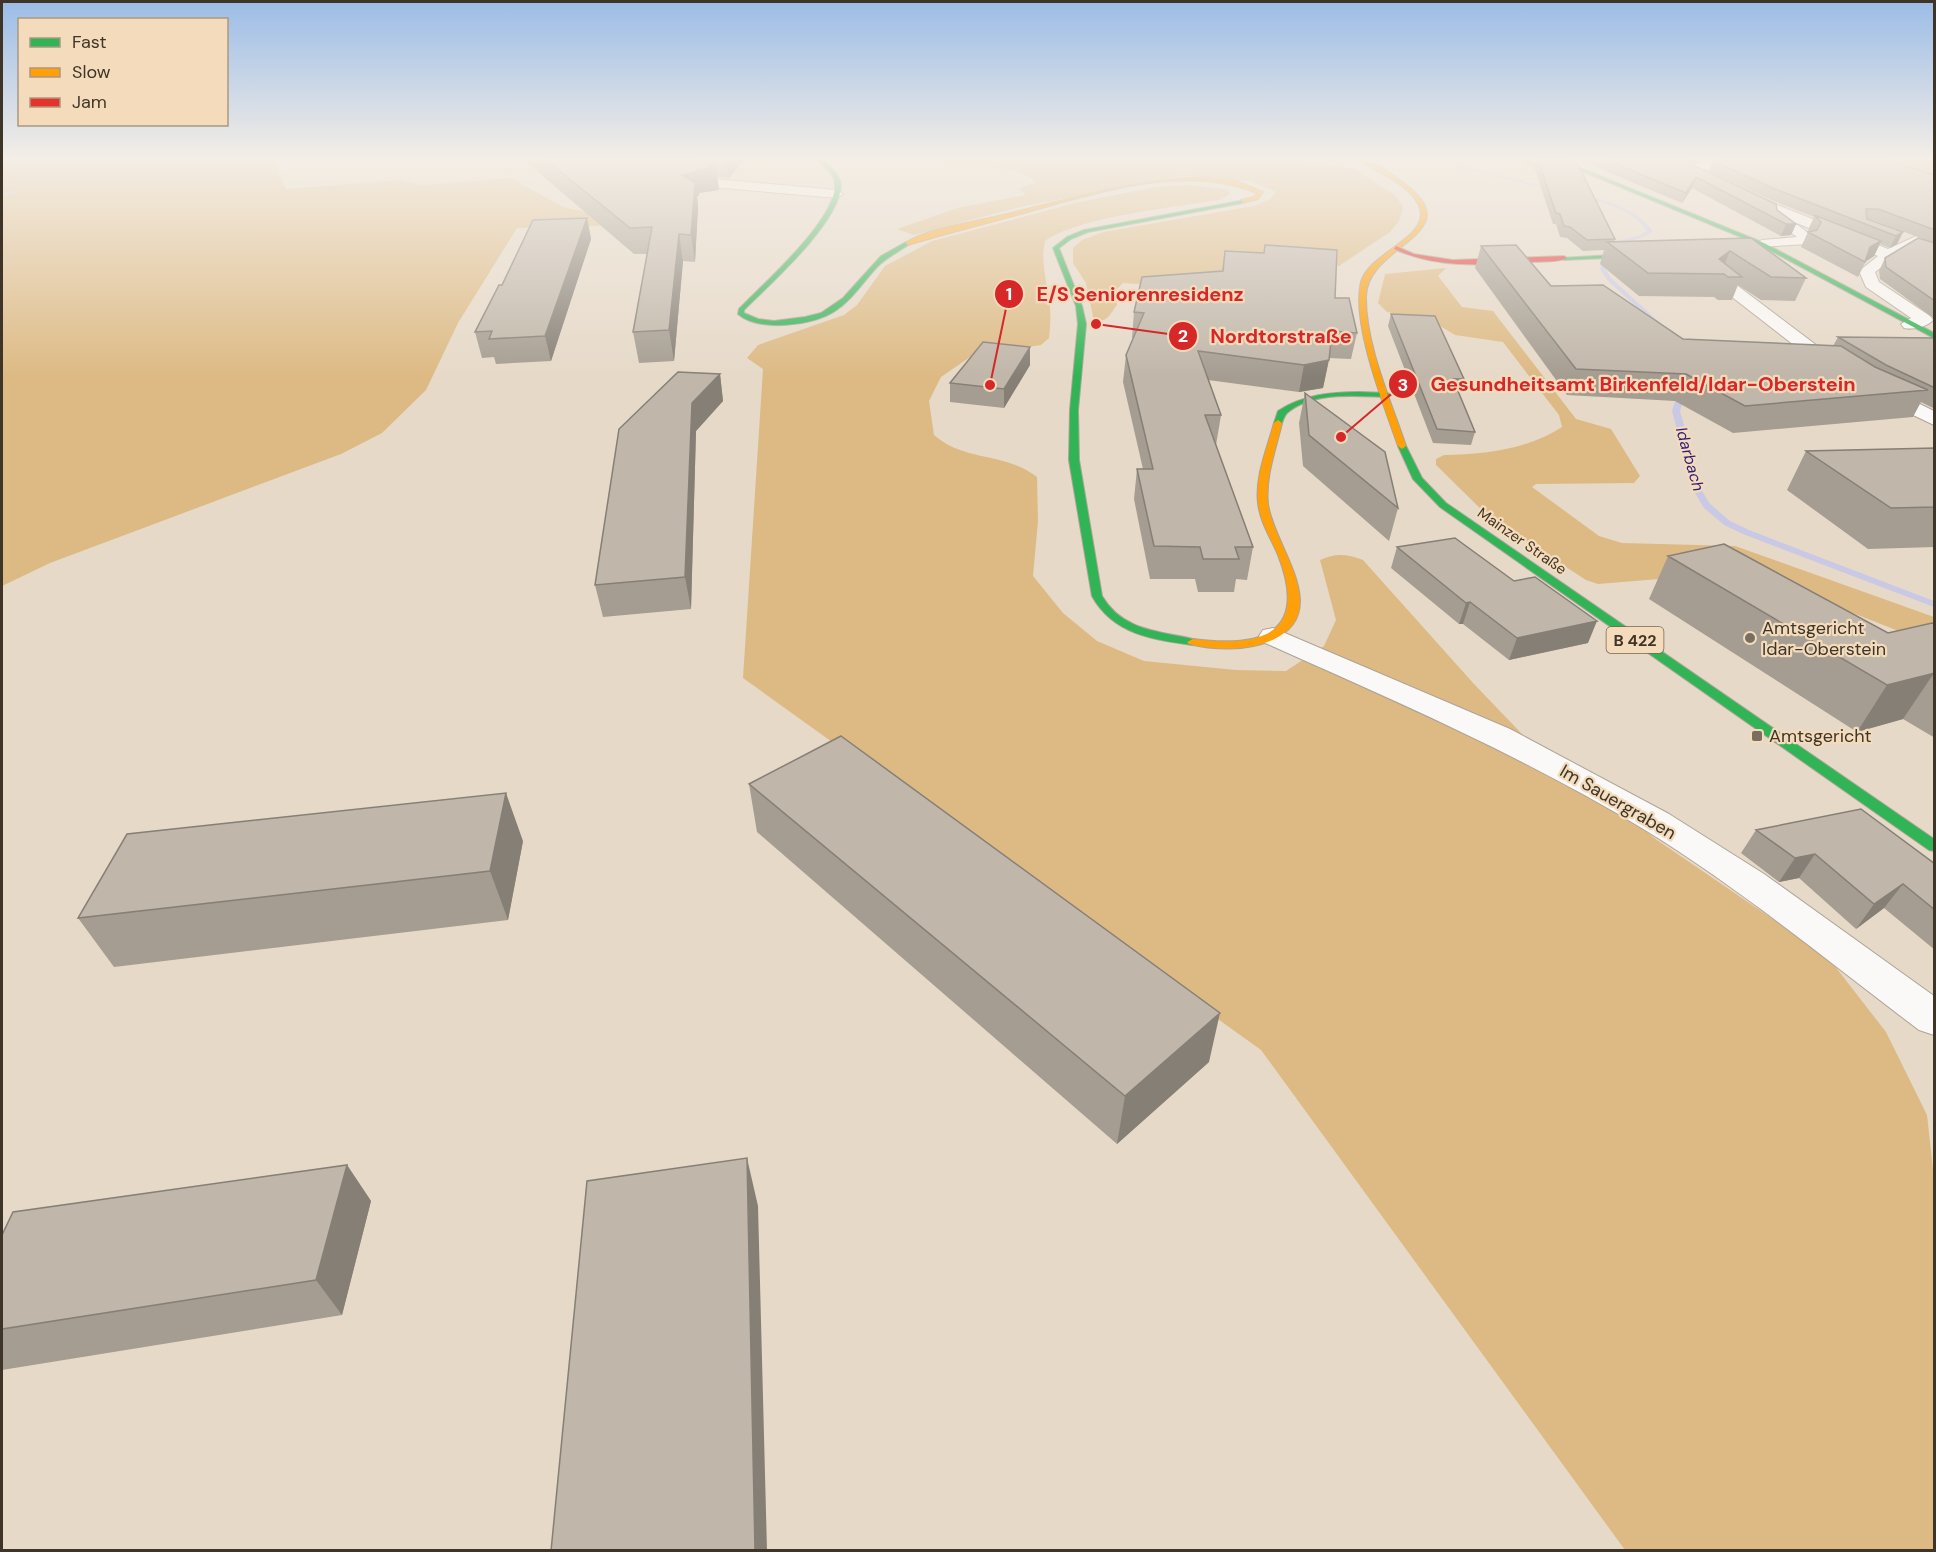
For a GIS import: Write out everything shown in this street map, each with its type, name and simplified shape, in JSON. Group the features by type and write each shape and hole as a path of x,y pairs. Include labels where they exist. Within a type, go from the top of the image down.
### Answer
{"street":[{"path":"814,232 739,312 747,319 786,322 825,313 842,302 873,262 913,240 941,232"},
{"path":"1083,232 1069,238 1056,248 1079,306 1082,324 1073,458 1095,584 1102,608 1121,622 1149,634 1180,641 1216,645 1273,636 1285,628 1293,614 1292,587 1263,505 1262,491 1281,413 1287,407 1317,398 1386,394"},
{"path":"1370,272 1415,232"},
{"path":"1734,232 1776,251 1935,336"},
{"path":"1762,244 1803,241 1805,236 1800,232"},
{"path":"1833,232 1889,255"},
{"path":"1910,324 1924,320 1868,280 1867,271 1889,255 1934,232"},
{"path":"1896,237 1935,250"},
{"path":"1396,248 1456,257 1498,259"},
{"path":"1396,248 1408,256 1440,261"},
{"path":"1741,252 1776,251"},
{"path":"1370,272 1396,266 1440,261 1658,254"},
{"name":"Mainzer Straße","path":"1370,272 1363,283 1361,292 1365,321 1408,466 1428,493 1600,616 1935,846"},
{"path":"1720,280 1818,355 1870,387 1935,419"},
{"name":"Im Sauergraben","path":"1273,636 1499,736 1657,822 1751,883 1935,1018"}],"shaded area":[{"path":"2,232 514,232 458,323 426,390 382,433 341,454 50,563 2,586"},
{"path":"964,232 1061,232 1045,241 1044,266 1050,312 1049,338 1041,345 973,355 941,377 929,401 934,435 946,444 972,454 1012,464 1037,477 1038,521 1033,576 1063,613 1097,641 1144,661 1236,670 1286,671 1324,646 1336,620 1320,560 1341,555 1363,560 1522,734 1657,840 1827,956 1886,1032 1927,1115 1934,1179 1934,1550 1625,1550 1261,1050 743,678 763,369 747,358 758,345 844,315 857,305 885,266 932,241"},
{"path":"1102,232 1389,232 1339,266 1245,265 1176,286 1123,283 1115,291 1117,305 1102,321 1094,321 1086,283 1073,263 1073,248 1082,240"},
{"path":"1446,268 1438,276 1462,307 1493,311 1576,419 1611,429 1640,476 1634,483 1536,484 1532,487 1599,536 1622,543 1735,546 1934,617 1934,645 1802,593 1696,576 1598,584 1586,580 1489,517 1436,465 1436,459 1444,455 1474,454 1520,446 1549,435 1562,427 1559,415 1503,342 1455,335 1430,320 1387,312 1378,303 1385,274"}],"building":[{"path":"527,232 582,232 545,336 489,339 492,331 475,332 499,285 502,285"},
{"path":"651,232 691,232 691,235 679,234 669,330 633,332"},
{"path":"1577,232 1612,232 1615,239 1587,240"},
{"path":"1809,232 1859,232 1881,241 1870,247 1865,262"},
{"path":"1887,232 1902,232 1896,236"},
{"path":"1751,238 1806,278 1771,277 1730,251 1719,259 1742,277 1728,277 1724,274 1648,273 1607,242"},
{"path":"1918,238 1935,243 1935,301 1886,267 1885,258"},
{"path":"1265,245 1337,250 1335,298 1349,298 1357,333 1332,331 1329,360 1304,365 1198,351 1221,415 1205,415 1253,547 1235,547 1239,559 1203,559 1200,547 1154,546 1137,469 1153,469 1126,355 1144,313 1134,312 1142,277 1223,271 1225,251 1264,253"},
{"path":"1516,245 1551,286 1603,285 1683,339 1841,346 1875,367 1928,390 1745,406 1686,374 1576,369 1481,246"},
{"path":"1391,314 1435,316 1464,379 1453,379 1475,432 1437,429"},
{"path":"1838,337 1935,338 1935,388 1886,365"},
{"path":"983,342 1030,347 1004,389 950,383"},
{"path":"678,372 720,374 692,403 685,577 595,585 619,429"},
{"path":"1305,393 1385,452 1398,508 1309,435"},
{"path":"1935,448 1935,507 1891,508 1806,451"},
{"path":"1455,538 1514,581 1535,577 1597,621 1517,638 1470,602 1466,603 1397,547"},
{"path":"1724,544 1888,633 1935,624 1935,673 1887,685 1668,556"},
{"path":"841,736 1220,1013 1125,1096 749,784"},
{"path":"506,793 490,871 78,918 127,834"},
{"path":"1861,809 1935,864 1935,910 1903,884 1874,904 1815,854 1795,858 1756,830"},
{"path":"747,1158 755,1551 551,1551 587,1181"},
{"path":"347,1165 316,1280 2,1329 2,1235 13,1212"}],"waterway":[{"name":"Idarbach","path":"1649,232 1608,247 1603,269 1609,279 1667,332"},
{"name":"Idarbach","path":"1683,388 1676,411 1698,491 1707,506 1727,523 1746,532 1934,604"}],"traffic: fast":[{"path":"815,232 741,310 741,314 757,321 774,323 824,314 845,300 884,258 908,243"},
{"path":"1083,232 1069,238 1056,248 1079,306 1082,324 1074,410 1074,460 1097,596 1104,608 1125,625 1152,635 1193,642"},
{"path":"1734,232 1762,244 1934,336"},
{"path":"1564,258 1646,255"},
{"path":"1278,423 1281,413 1305,400 1346,394 1387,395"},
{"path":"1402,446 1418,479 1443,505 1934,846"}],"traffic: slow":[{"path":"908,243 939,232"},
{"path":"1402,446 1375,362 1364,315 1363,295 1365,280 1374,266 1416,232"},
{"path":"1193,642 1234,645 1263,640 1276,634 1286,625 1292,614 1294,594 1291,579 1266,518 1263,504 1265,474 1278,423"}],"traffic: jam":[{"path":"1396,248 1431,260 1453,262 1564,258"}],"place":[{"name":"Nordtorstraße","path":"1096,324"},
{"name":"E/S Seniorenresidenz","path":"990,385"},
{"name":"Gesundheitsamt Birkenfeld/Idar-Oberstein","path":"1341,437"},
{"name":"Amtsgericht Idar-Oberstein","path":"1750,638"},
{"name":"Amtsgericht","path":"1757,736"}]}
